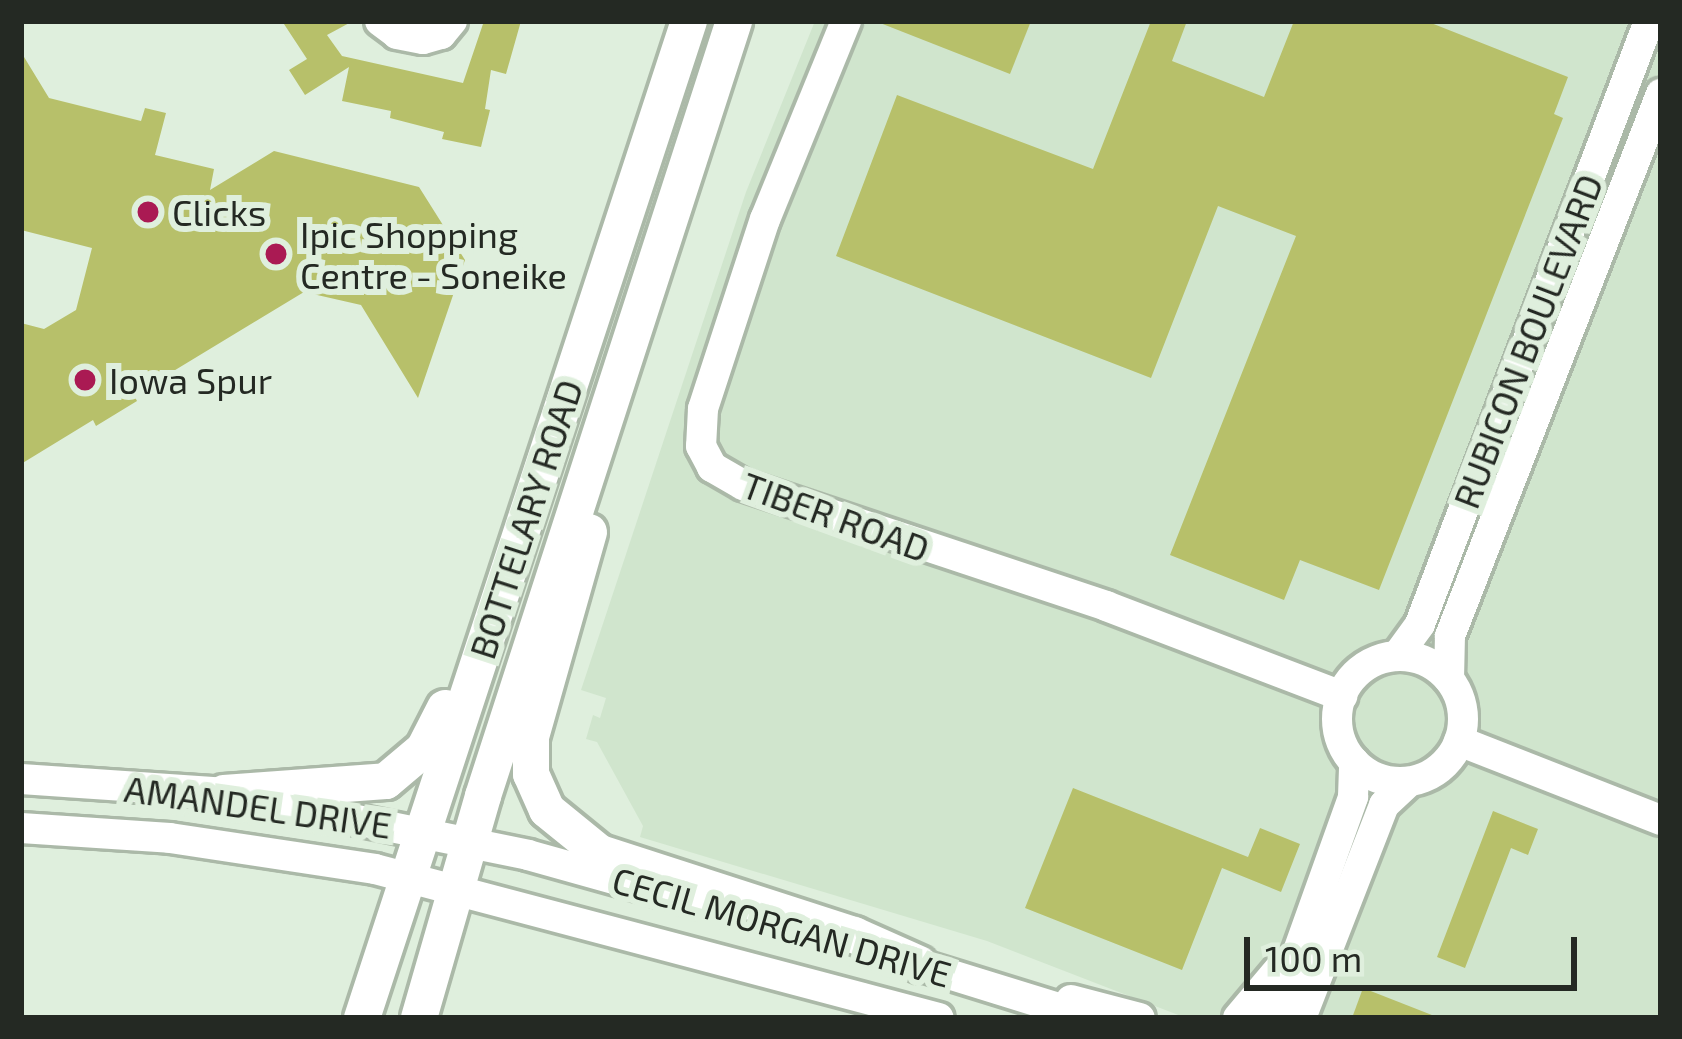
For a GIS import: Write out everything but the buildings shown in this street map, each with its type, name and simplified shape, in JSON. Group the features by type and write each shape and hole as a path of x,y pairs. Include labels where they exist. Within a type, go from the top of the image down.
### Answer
{"main road":[{"name":"BOTTELARY ROAD","path":"362,1018 689,21"},
{"name":"BOTTELARY ROAD","path":"419,1018 734,21"},
{"path":"624,358 580,576 531,736 535,791 566,830 600,853 854,935 919,964"},
{"path":"224,793 307,783 372,783 410,766 437,727 518,540"}],"street":[{"path":"380,21 397,34 423,39 441,34 452,21"},
{"name":"TIBER ROAD","path":"846,21 765,219 703,409 701,446 712,467 743,485 1106,606 1342,696"},
{"name":"RUBICON BOULEVARD","path":"1397,656 1420,624 1648,21"},
{"name":"RUBICON BOULEVARD","path":"1449,679 1450,636 1661,94"},
{"path":"1274,1018 1353,797 1354,762 1336,724 1342,696 1360,670 1397,656 1417,658 1449,679 1460,699 1459,741 1430,775 1409,782 1387,781 1354,762"},
{"path":"1459,741 1661,820"},
{"name":"AMANDEL DRIVE","path":"21,779 224,793 471,842"},
{"path":"1301,1018 1384,805 1409,782"},
{"name":"AMANDEL DRIVE","path":"21,828 170,838 408,876 459,891"},
{"name":"CECIL MORGAN DRIVE","path":"471,842 919,964 1091,1018"},
{"name":"CECIL MORGAN DRIVE","path":"459,891 938,1018"},
{"path":"1238,1018 1274,979 1302,931"},
{"path":"1024,994 1101,1004 1140,1018"}],"shaded area":[{"path":"815,21 1661,21 1661,1018 1186,1018 987,941 640,837 643,826 597,742 586,739 593,715 600,718 606,698 581,690 746,192"}],"place":[{"name":"Clicks","path":"148,212"},
{"name":"Ipic Shopping Centre - Soneike","path":"276,254"},
{"name":"Iowa Spur","path":"85,380"}]}
